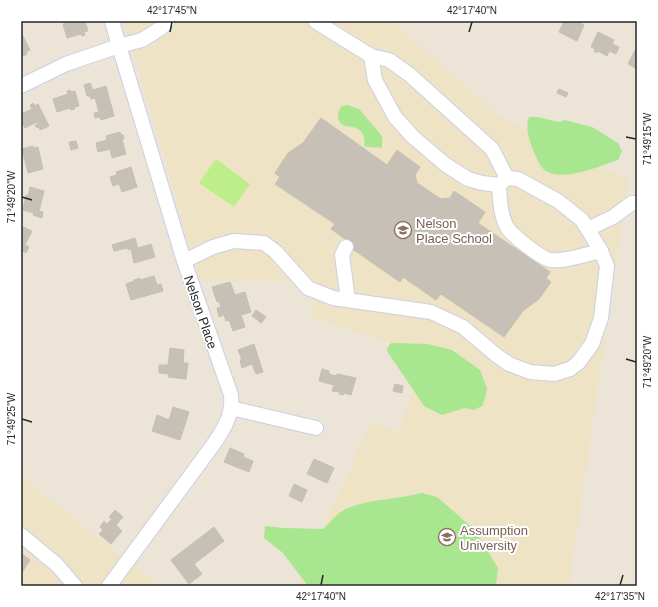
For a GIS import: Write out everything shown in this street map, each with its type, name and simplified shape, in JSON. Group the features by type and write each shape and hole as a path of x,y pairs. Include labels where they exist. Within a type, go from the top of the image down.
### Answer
{"street":[{"name":"Nelson Place","path":"112,21 118,46 184,261 231,395 231,408 226,423 214,445 113,581"},
{"path":"21,86 66,64 118,46 142,40 161,28 168,21"},
{"path":"315,21 371,56 389,60 410,75 492,149 503,182 500,205 507,227 528,248 549,260 569,258 602,251"},
{"path":"184,261 213,248 234,241 264,243 276,252 308,288 333,298 431,312 463,327 509,364 530,372 554,374 570,369 578,363 592,344 601,318 607,266 602,251 582,220 558,201 518,179 503,182 482,183 468,179 446,165 413,137 395,117 375,80 371,56"},
{"path":"588,230 613,217 632,203 637,203"},
{"path":"346,247 342,255 348,300"},
{"path":"231,408 316,428"},
{"path":"21,535 57,565 75,586"}],"shaded area":[{"name":"Nelson Place School","path":"124,21 391,21 501,117 628,180 569,586 296,586 372,421 399,432 425,355 310,316 318,282 200,280"},
{"path":"21,477 160,586 21,586"}],"green space":[{"path":"347,105 359,109 382,136 382,148 364,146 364,137 359,130 345,126 339,121 339,111 342,106"},
{"path":"529,117 537,117 559,122 565,120 592,127 618,143 622,151 618,160 592,169 572,174 554,174 546,171 536,157 528,132 527,124"},
{"path":"216,159 250,184 234,207 199,183"},
{"path":"391,343 428,344 452,350 480,370 487,389 482,406 474,410 465,408 442,415 424,406 387,351"},
{"path":"422,493 437,497 475,530 498,568 496,586 308,586 283,553 264,538 265,526 323,529 338,514 356,505"}],"building":[{"path":"71,21 85,21 88,31 84,32 85,35 82,36 81,34 67,38 63,24"},
{"path":"564,21 576,21 584,25 577,41 559,32"},
{"path":"598,32 614,40 612,44 619,47 616,54 609,51 607,56 598,51 597,53 594,51 595,49 591,47"},
{"path":"23,36 30,50 23,56 21,54 21,37"},
{"path":"635,50 637,51 637,69 628,64"},
{"path":"90,83 93,90 106,86 114,116 101,120 100,117 95,118 94,113 99,112 95,98 91,99 90,96 87,96 84,85"},
{"path":"559,89 568,93 566,97 557,93"},
{"path":"70,90 71,92 75,91 79,106 74,107 75,109 71,110 70,108 57,112 53,99 68,94 67,91"},
{"path":"33,103 35,106 38,104 49,126 40,130 39,127 37,128 35,125 38,124 37,122 25,128 21,121 21,114 32,109 30,105"},
{"path":"321,118 387,165 397,150 420,167 415,175 417,183 441,199 450,198 454,191 485,212 478,223 550,272 546,278 551,282 539,299 523,311 504,337 441,294 436,300 403,277 400,282 351,248 354,245 331,229 335,224 275,184 280,177 275,173 288,153 303,143"},
{"path":"120,132 121,135 123,135 124,139 122,139 126,154 112,158 110,149 98,152 96,143 107,140 106,136"},
{"path":"76,141 78,148 71,150 69,142"},
{"path":"33,146 33,148 38,147 43,169 28,173 22,149"},
{"path":"131,167 137,187 122,192 119,184 113,186 110,177 117,175 116,172"},
{"path":"30,187 44,191 39,211 43,212 42,218 33,215 34,213 23,210 26,195 28,196"},
{"path":"21,226 32,231 25,245 29,247 26,253 23,251 21,253"},
{"path":"135,238 138,248 151,244 155,257 134,263 131,249 128,250 128,248 114,251 112,245"},
{"path":"154,276 157,285 161,284 163,291 131,300 126,284 140,278 140,280"},
{"path":"230,282 235,295 245,292 251,312 241,315 245,327 233,331 229,320 226,321 224,315 219,317 217,308 221,307 219,301 217,302 212,287"},
{"path":"256,310 266,317 261,323 252,316"},
{"path":"254,344 263,372 256,374 252,364 242,368 240,360 242,360 238,350"},
{"path":"170,348 184,350 183,363 188,363 186,379 168,377 169,374 159,373 159,365 168,365"},
{"path":"322,369 329,371 329,374 336,376 337,374 356,378 351,395 344,393 343,395 339,394 340,392 332,391 334,385 319,381"},
{"path":"395,384 403,386 402,393 393,391"},
{"path":"173,407 189,412 180,440 152,431 157,415 169,420"},
{"path":"230,448 244,454 243,457 253,461 249,472 224,462"},
{"path":"314,459 334,468 327,483 307,474"},
{"path":"294,484 307,490 302,502 289,496"},
{"path":"115,510 123,517 116,525 122,531 111,544 99,534 103,530 100,527 104,521 107,524 112,519 109,517"},
{"path":"214,527 224,541 194,564 202,574 189,584 171,560"},
{"path":"21,553 30,560 21,574"}],"place":[{"name":"Nelson Place School","path":"403,230"},
{"name":"Assumption University","path":"447,537"}]}
